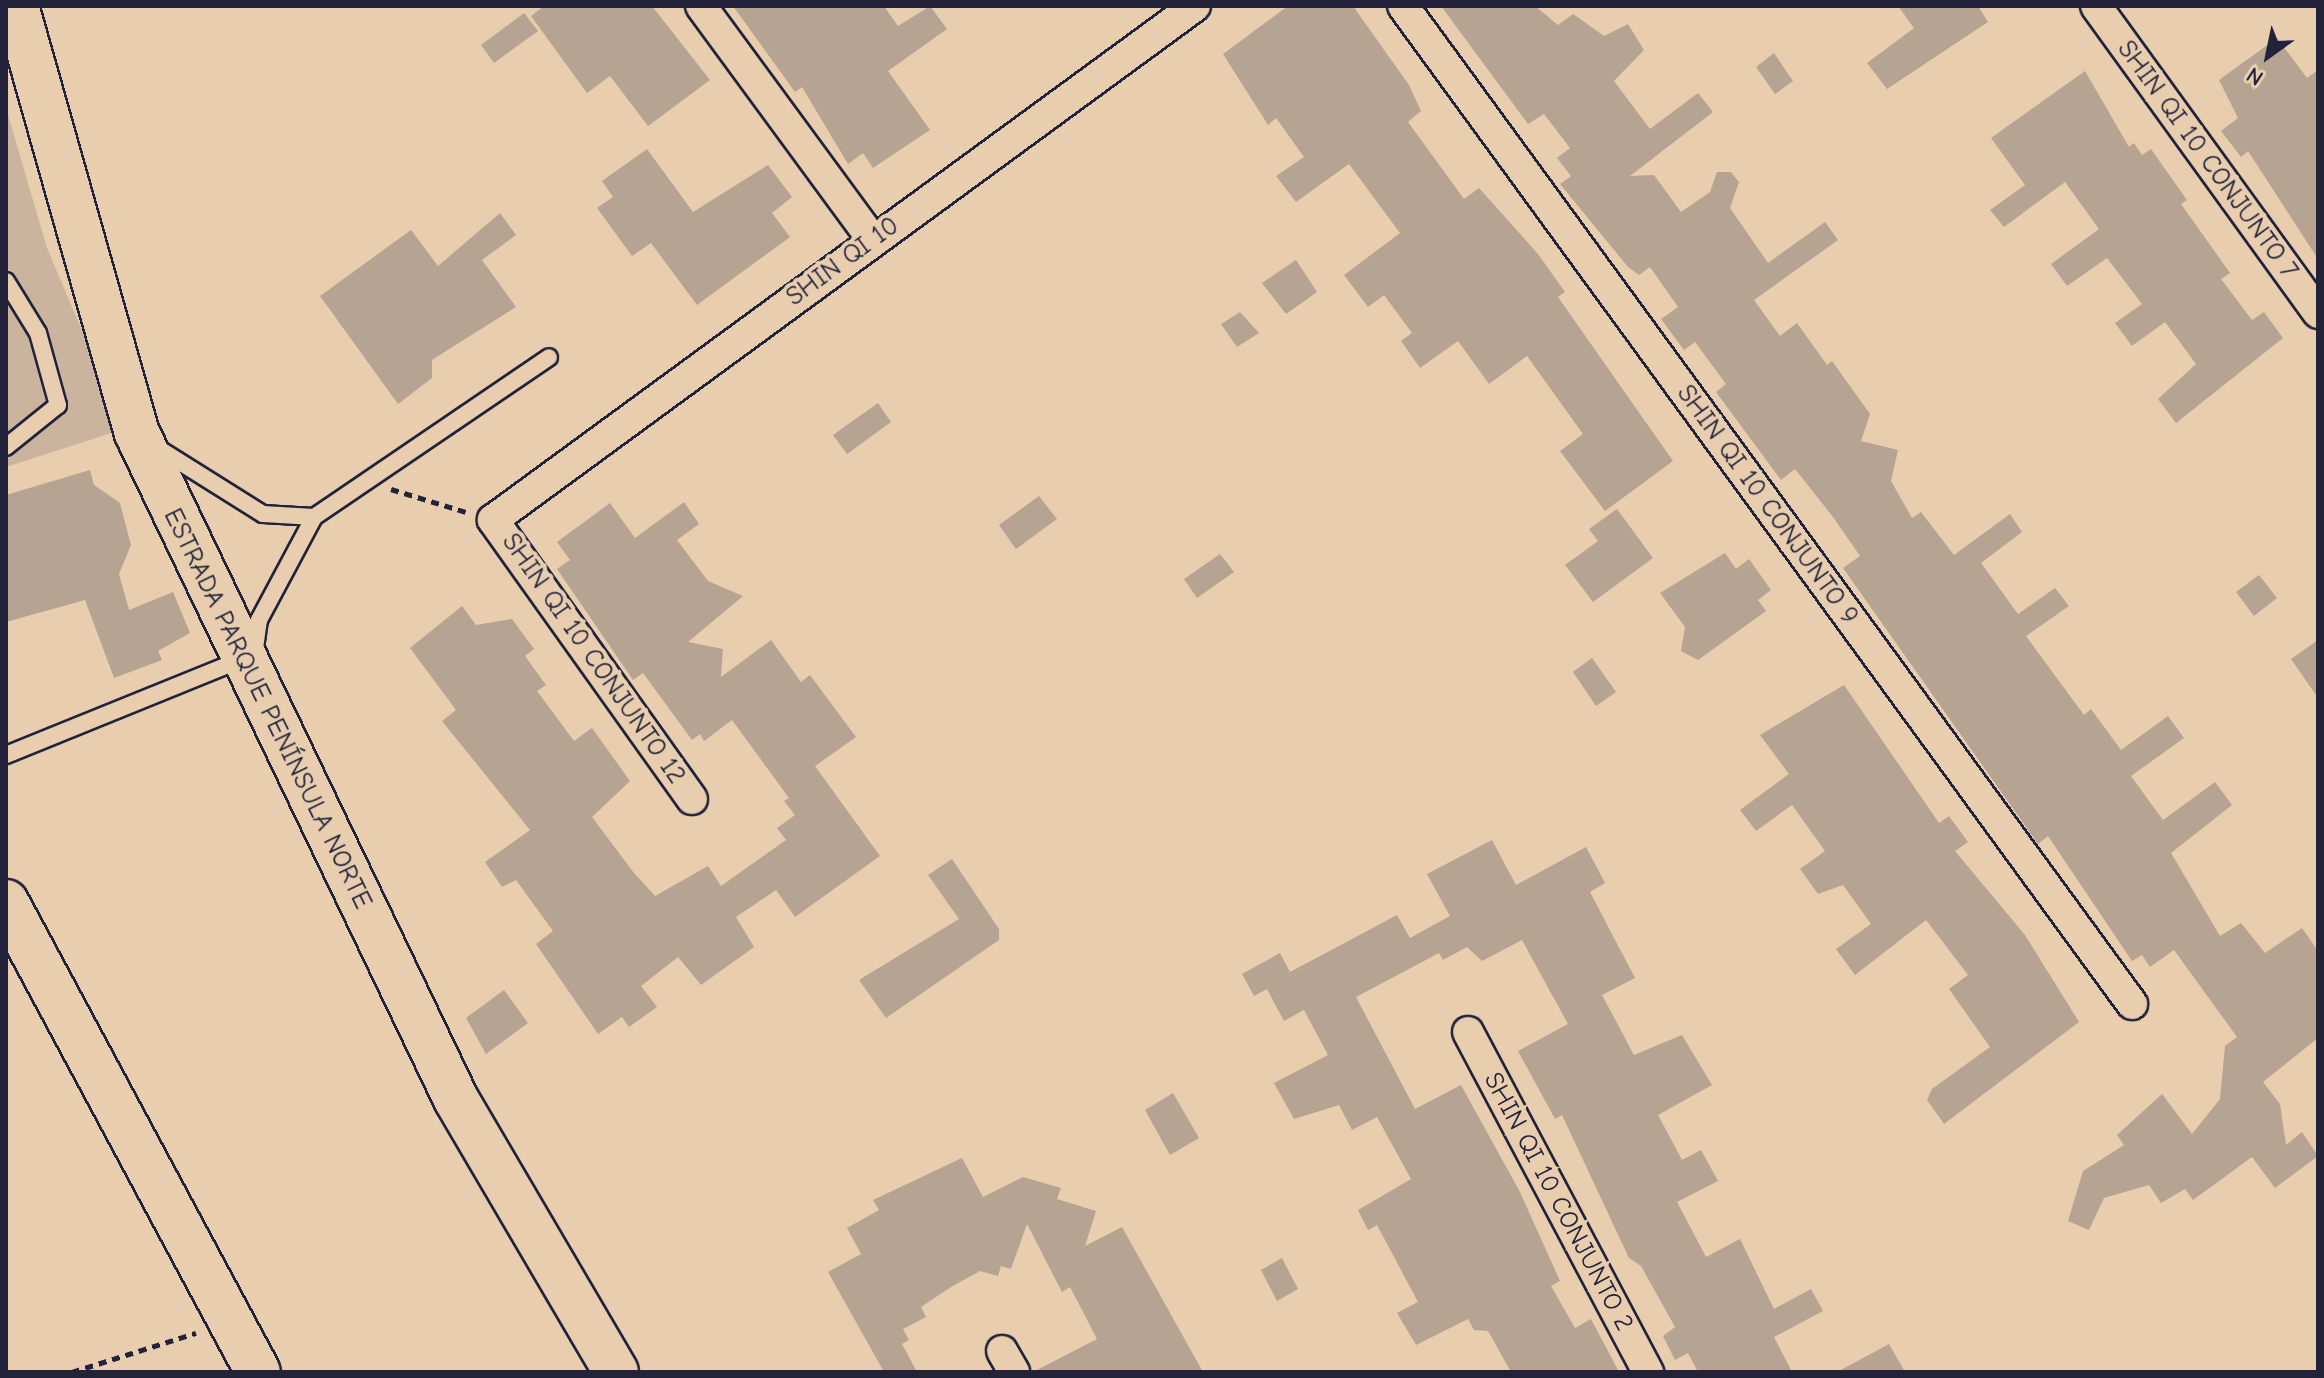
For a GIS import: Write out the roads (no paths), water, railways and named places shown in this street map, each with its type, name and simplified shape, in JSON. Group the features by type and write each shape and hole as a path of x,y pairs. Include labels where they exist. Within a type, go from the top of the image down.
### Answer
{"main road":[{"name":"ESTRADA PARQUE PENÍNSULA NORTE","path":"16,6 17,51 137,433 245,670 456,1099 616,1372"},
{"path":"6,902 258,1372"}],"street":[{"path":"701,6 873,240"},
{"name":"SHIN QI 10","path":"493,520 1195,6"},
{"name":"SHIN QI 10 CONJUNTO 9","path":"1403,6 2132,1004"},
{"name":"SHIN QI 10 CONJUNTO 7","path":"2096,6 2318,313"},
{"name":"SHIN QI 10 CONJUNTO 12","path":"493,520 692,799"},
{"name":"SHIN QI 10 CONJUNTO 2","path":"1468,1032 1648,1372"}],"lane":[{"path":"6,281 38,333 58,405 6,447"},
{"path":"6,755 245,670 259,620 314,517 371,482 549,357"},
{"path":"137,433 263,514 314,517"}]}
